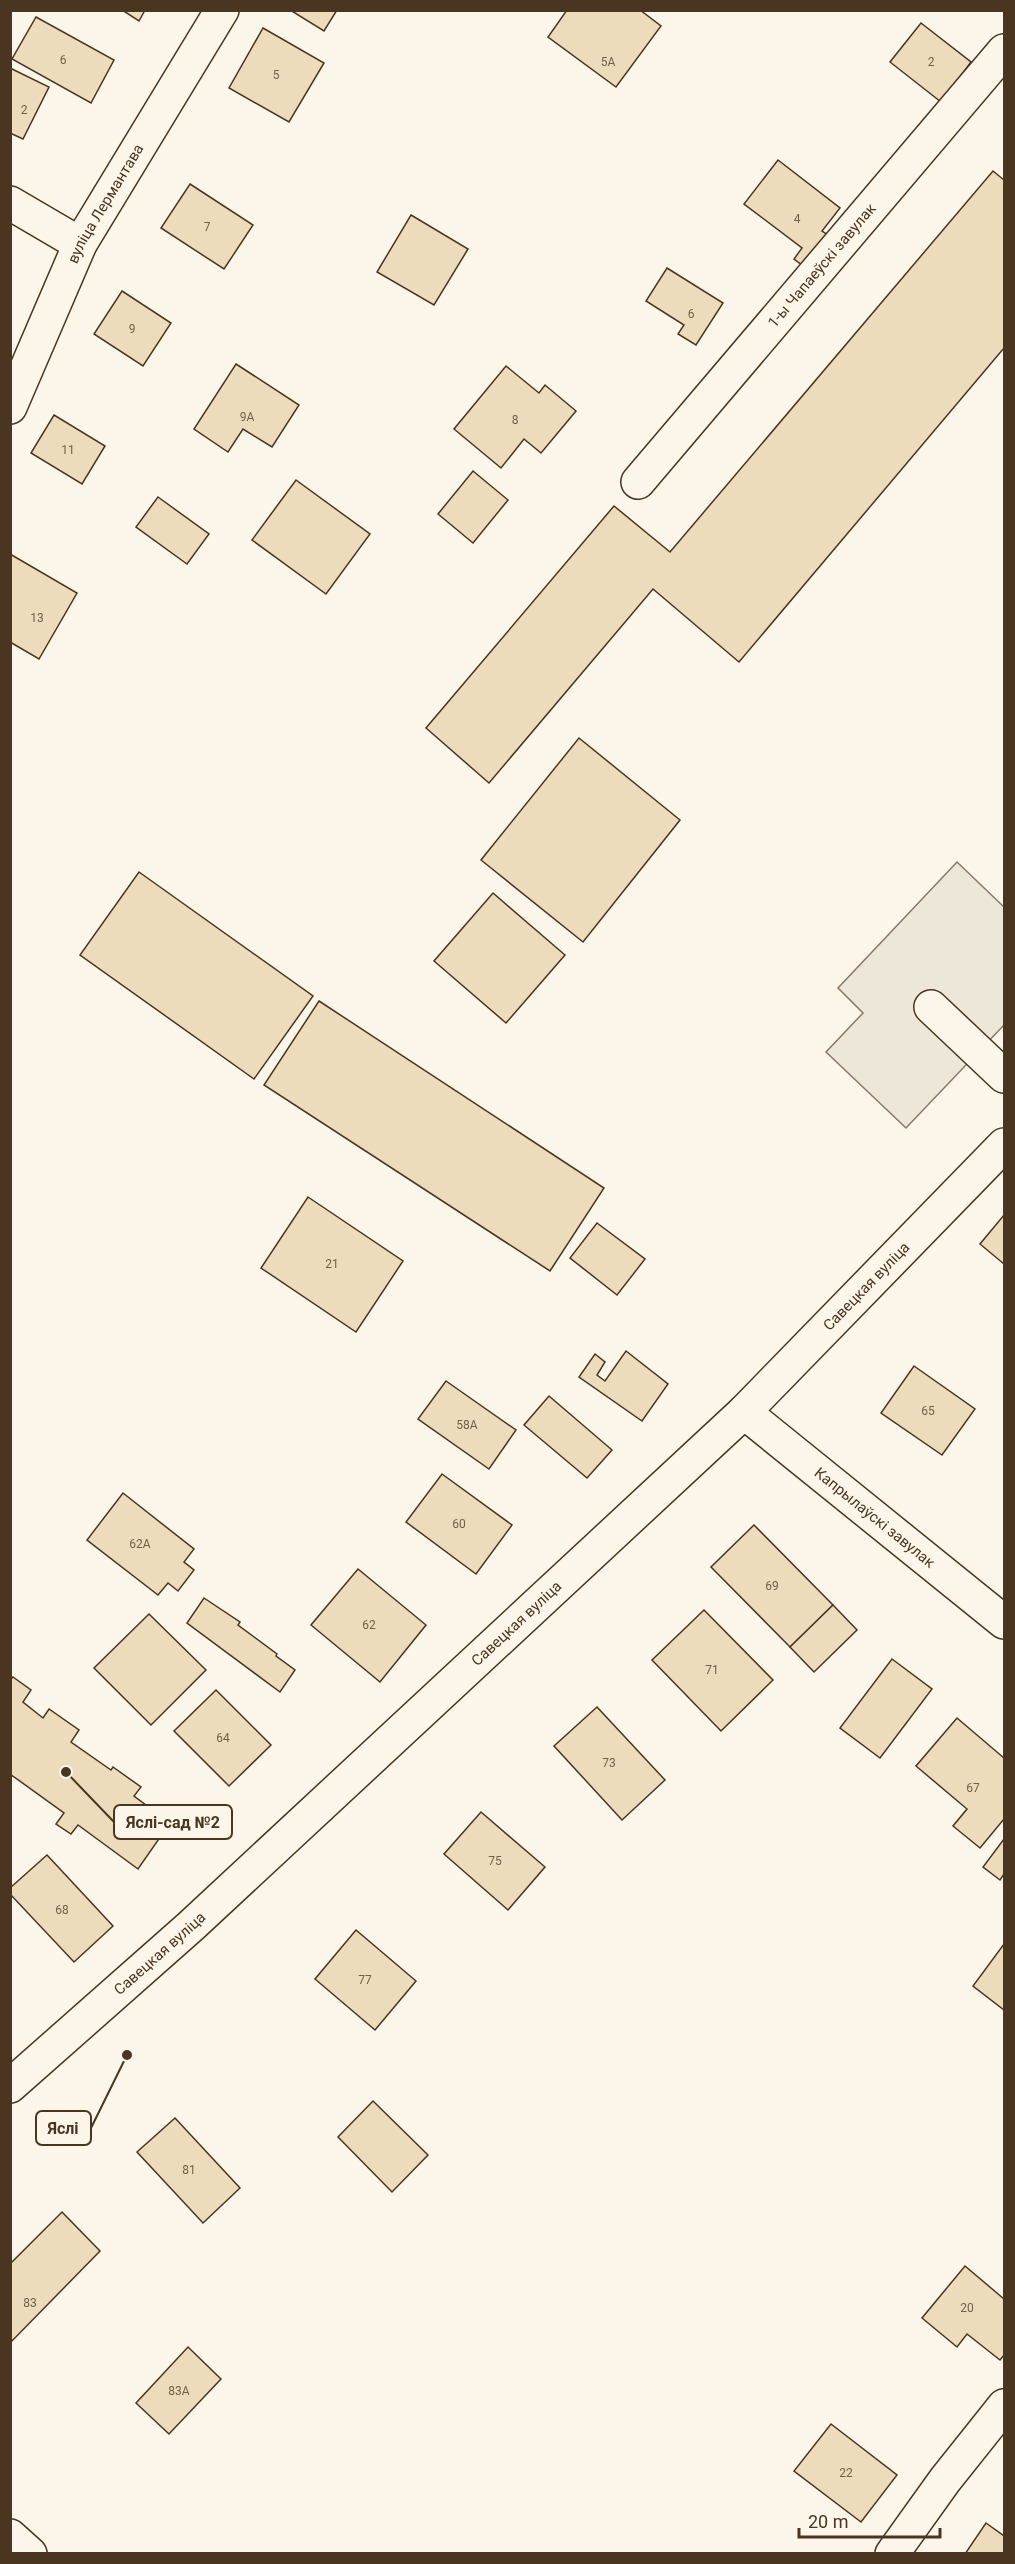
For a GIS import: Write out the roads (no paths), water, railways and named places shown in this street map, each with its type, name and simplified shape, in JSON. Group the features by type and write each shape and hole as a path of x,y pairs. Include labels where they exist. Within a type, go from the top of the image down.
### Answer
{"street":[{"name":"вуліца Лермантава","path":"10,406 80,244 222,10"},
{"name":"1-ы Чапаеўскі завулак","path":"638,482 1005,51"},
{"path":"10,203 80,244"},
{"path":"931,1006 1005,1076"},
{"name":"Савецкая вуліца","path":"10,2086 191,1926 744,1412 1005,1145"},
{"name":"Капрылаўскі завулак","path":"744,1412 1005,1622"},
{"path":"892,2553 945,2480 1005,2406"},
{"path":"10,2536 30,2553"}],"place":[{"name":"Яслі-сад №2","path":"66,1772"},
{"name":"Яслі","path":"127,2055"}]}
